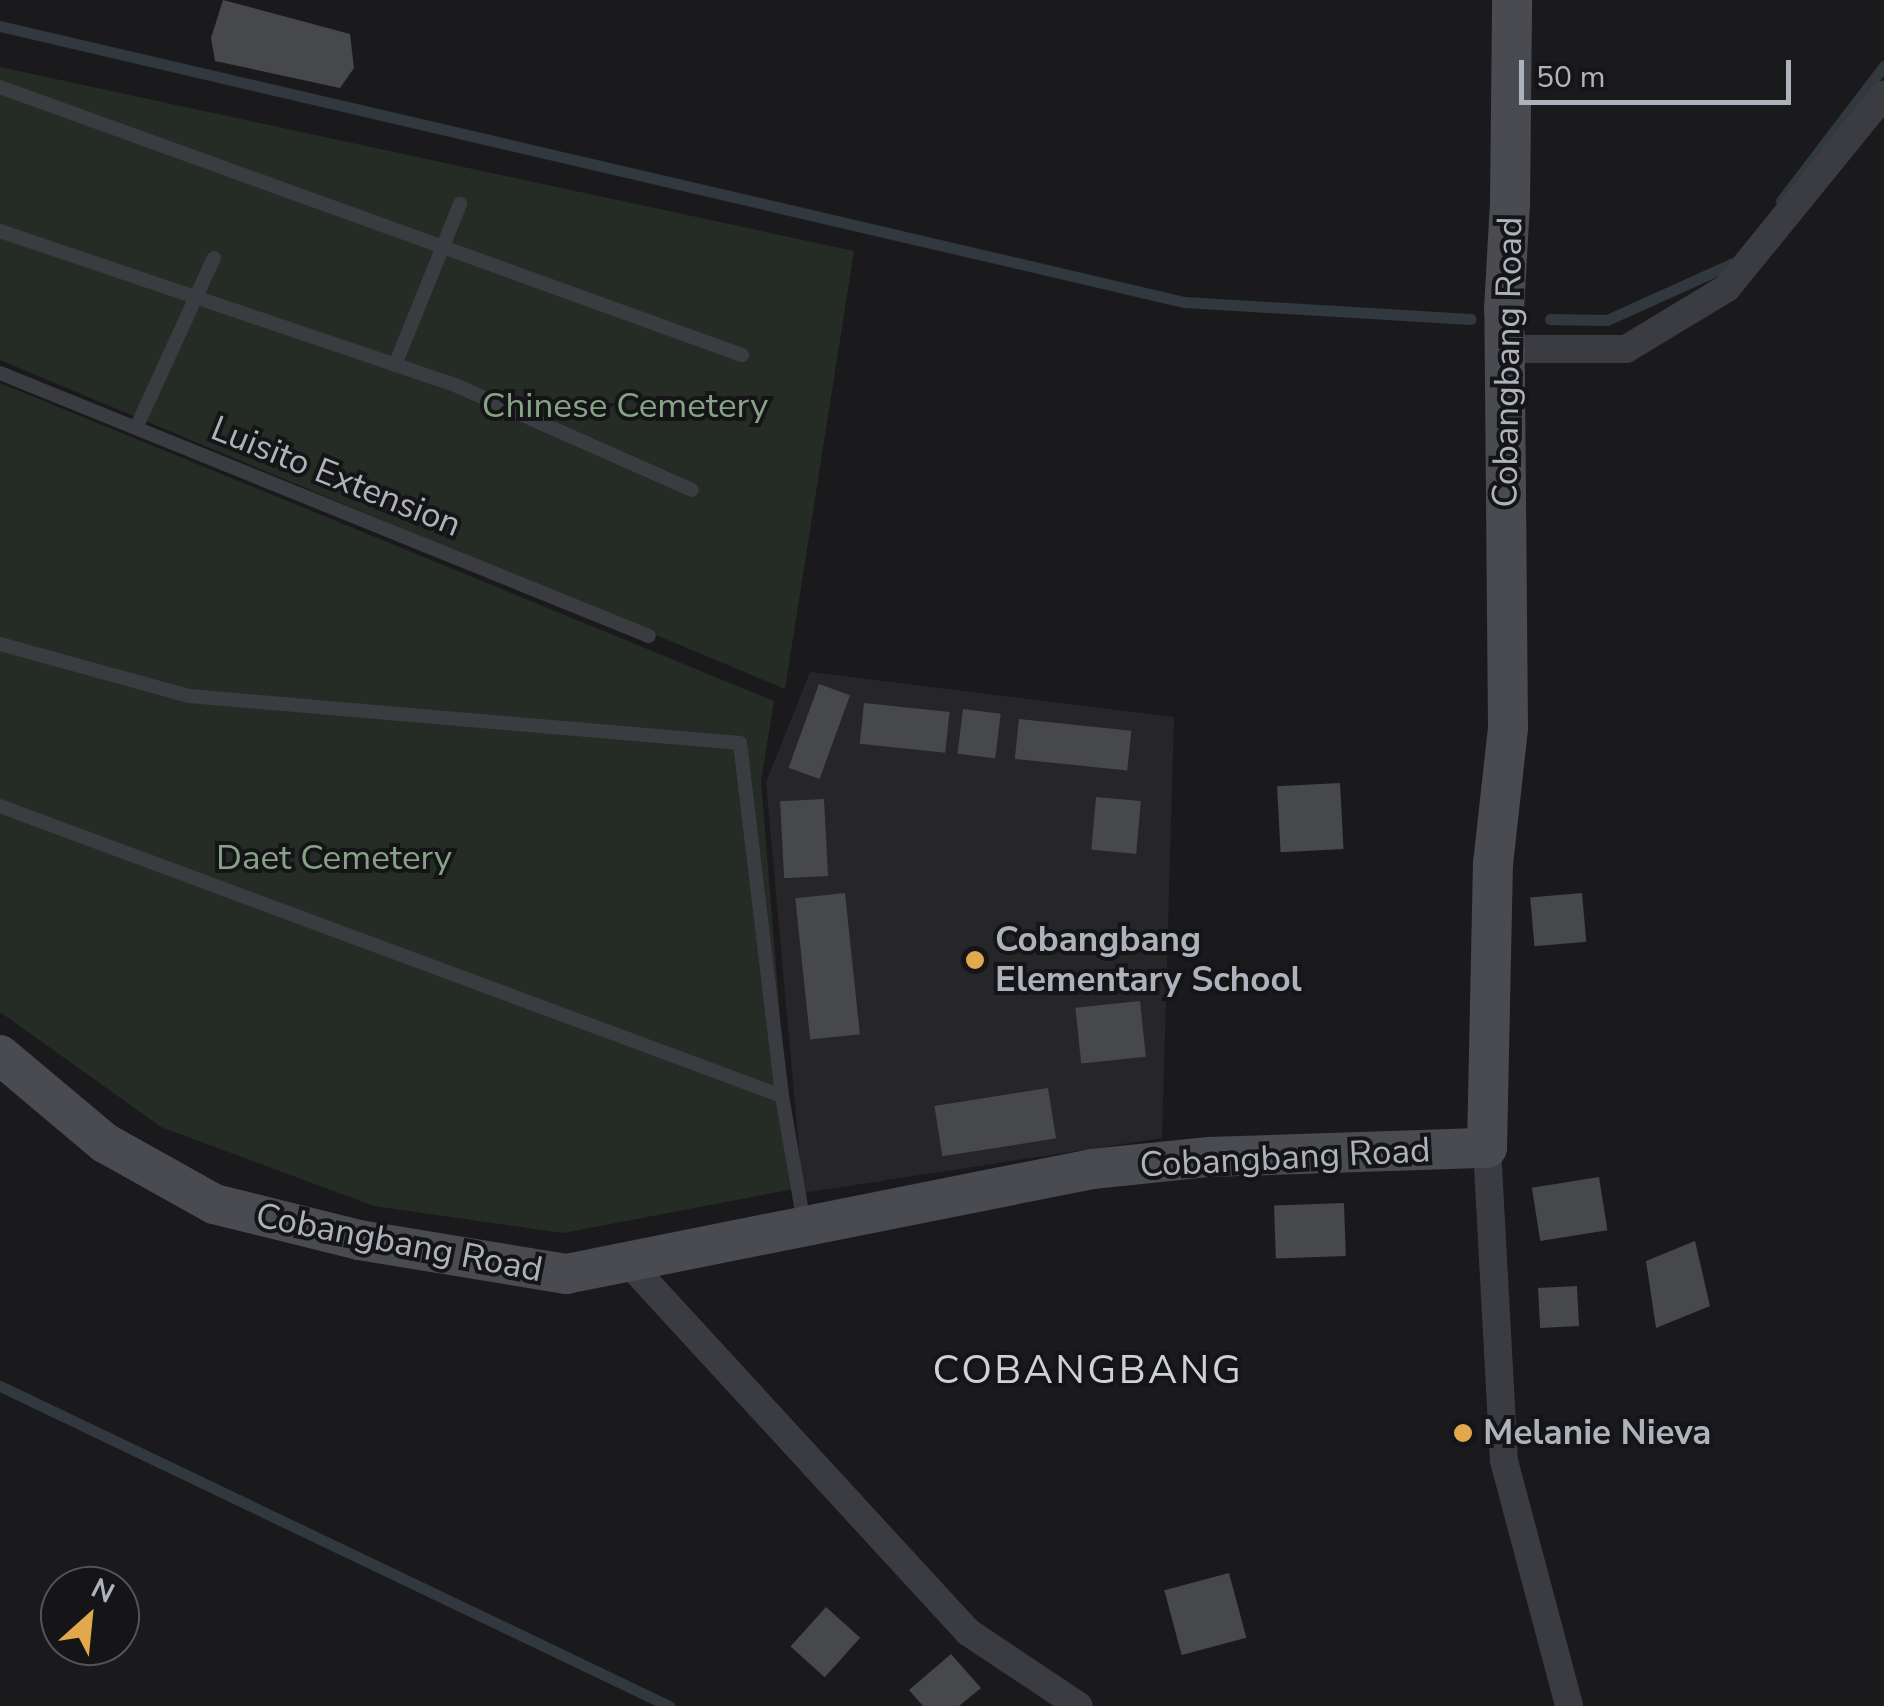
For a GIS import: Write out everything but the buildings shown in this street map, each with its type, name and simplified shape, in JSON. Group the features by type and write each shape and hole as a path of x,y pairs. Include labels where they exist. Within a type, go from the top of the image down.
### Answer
{"street":[{"name":"Cobangbang Road","path":"0,1055 105,1143 214,1204 359,1240 566,1274 1001,1185 1152,1162 1487,1148 1493,864 1508,728 1506,349 1512,0"},
{"path":"1506,349 1626,349 1727,288 1884,95"},
{"path":"1487,1148 1504,1460 1569,1706"},
{"path":"627,1261 968,1632 1080,1706"}],"lane":[{"path":"0,87 742,355"},
{"path":"395,366 460,204"},
{"path":"0,231 455,384 692,490"},
{"path":"136,428 214,258"},
{"name":"Luisito Extension","path":"0,373 649,636"},
{"path":"0,644 189,696 740,743 782,1096 804,1224"},
{"path":"0,806 782,1096"}],"shaded area":[{"name":"Cobangbang Elementary School","path":"810,672 1174,717 1162,1138 803,1193 766,782"}],"green space":[{"name":"Chinese Cemetery","path":"0,67 854,251 785,689 0,360"},
{"name":"Daet Cemetery","path":"0,383 774,701 761,781 794,1189 563,1233 374,1206 161,1127 0,1012"}],"waterway":[{"path":"0,26 1184,302 1470,319"},
{"path":"1781,201 1884,66"},
{"path":"1550,319 1607,320 1733,263"},
{"path":"0,1386 669,1706"}],"place":[{"name":"Cobangbang Elementary School","path":"975,960"},
{"name":"Melanie Nieva","path":"1463,1433"}],"district":[{"name":"COBANGBANG","path":"1088,1370"}]}
